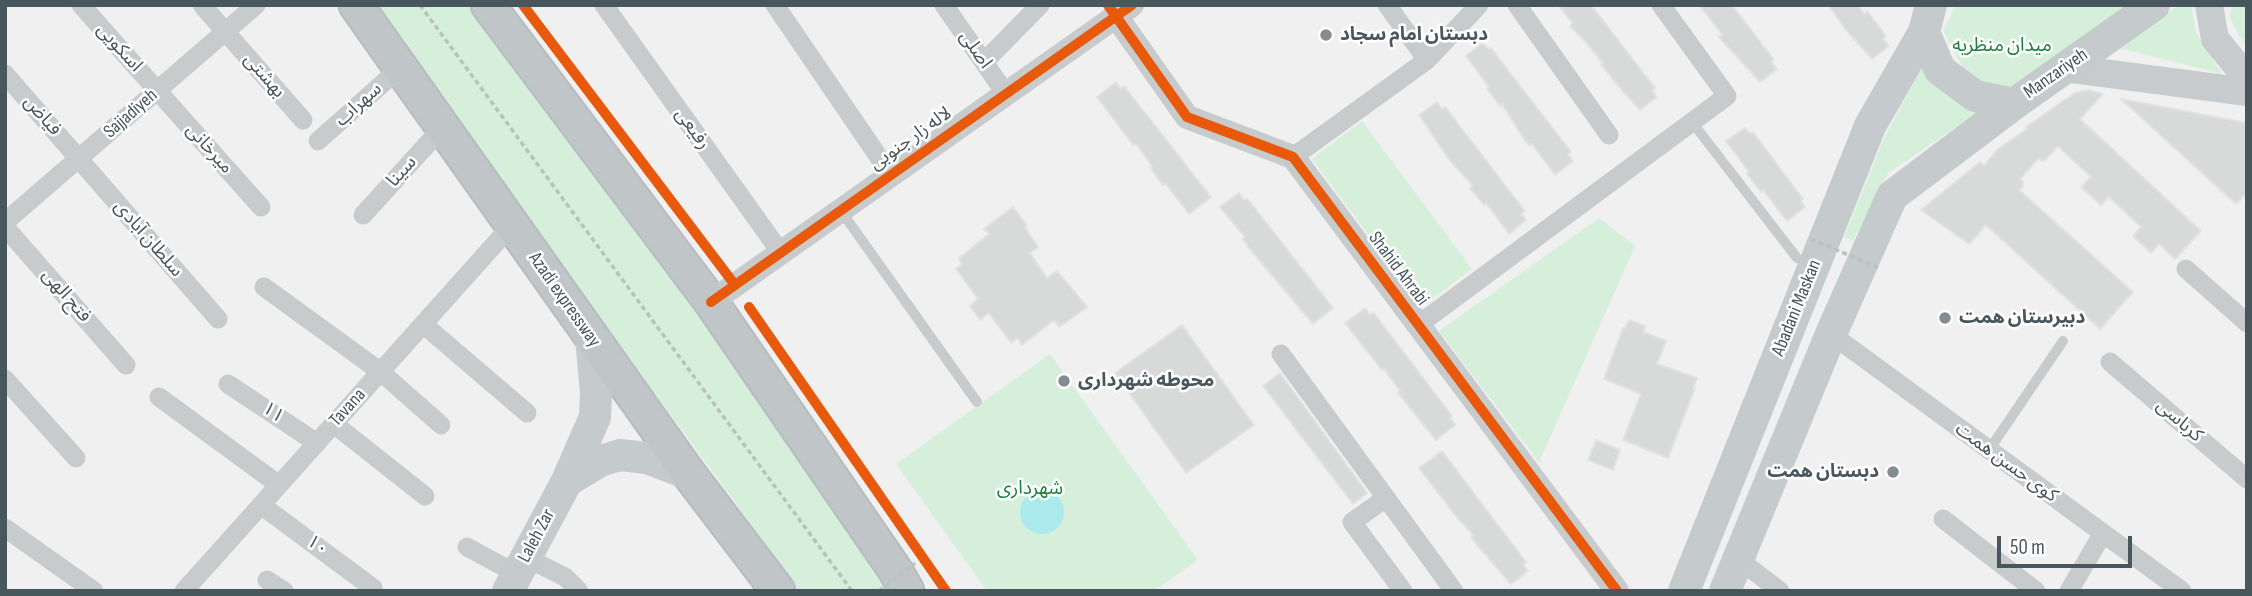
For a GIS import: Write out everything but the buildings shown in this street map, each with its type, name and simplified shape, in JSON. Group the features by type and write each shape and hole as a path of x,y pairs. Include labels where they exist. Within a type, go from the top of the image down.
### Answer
{"highway":[{"name":"Azadi expressway","path":"356,5 591,338 778,591"},
{"path":"488,5 711,302 902,581"}],"main road":[{"name":"Manzariyeh","path":"1927,19 1940,70 1975,96 2014,104 2154,5"},
{"path":"2209,5 2215,39 2238,67 2247,73"},
{"name":"Abadani Maskan","path":"1684,591 1870,126 1927,19"},
{"path":"2065,68 2247,92"},
{"path":"1725,591 1831,334 1892,197 2014,104"},
{"name":"Laleh Zar","path":"517,574 567,481 594,417 596,393 591,338"},
{"path":"567,481 600,461 620,454 647,458 689,474"}],"street":[{"name":"اسکویی","path":"81,5 157,91"},
{"name":"بهشتی","path":"202,5 303,120"},
{"name":"Sajjadiyeh","path":"5,224 256,5"},
{"name":"رفیعی","path":"604,5 781,253"},
{"path":"775,5 891,175"},
{"name":"اصلی","path":"944,5 1006,94"},
{"path":"984,62 1040,5"},
{"path":"1387,5 1427,60"},
{"path":"1119,9 1187,117 1293,157 1427,60 1479,5"},
{"path":"1517,5 1609,135"},
{"path":"1418,325 1727,96 1661,5"},
{"name":"لاله زار جنوبی","path":"711,302 1006,94 1119,9"},
{"name":"سهراب","path":"318,141 400,68"},
{"name":"فیاض","path":"5,74 79,159"},
{"name":"میرخانی","path":"157,91 261,207"},
{"name":"سینا","path":"363,215 442,128"},
{"name":"Shahid Ahrabi","path":"1293,157 1617,591"},
{"name":"سلطان آبادی","path":"79,159 218,319"},
{"name":"فتح الهی","path":"5,224 126,365"},
{"name":"Tavana","path":"184,591 511,226"},
{"path":"2186,269 2247,323"},
{"path":"264,287 380,372 441,425"},
{"path":"423,324 527,413"},
{"name":"کوی حسن همت","path":"1831,334 2182,591"},
{"path":"1281,354 1454,591"},
{"name":"کرباسی","path":"2110,362 2247,479"},
{"path":"5,379 76,458"},
{"name":"۱۱","path":"228,384 317,443"},
{"path":"159,397 279,485"},
{"path":"334,424 425,496"},
{"path":"1386,498 1352,522 1403,591"},
{"name":"۱۰","path":"261,505 373,588"},
{"path":"1943,519 2036,591"},
{"path":"5,528 94,591"},
{"path":"2069,591 2103,533"},
{"path":"467,547 517,574 565,577 579,591"},
{"path":"1738,559 1780,591"}],"lane":[{"path":"1692,122 1797,258"},
{"path":"841,210 977,402"},
{"path":"1989,450 2063,341"}],"path":[{"path":"420,5 852,591"},
{"path":"1811,239 1881,269"}],"green space":[{"path":"378,5 467,5 705,320 886,591 800,591 516,204"},
{"name":"میدان منظریه","path":"1956,5 2127,5 2014,87 1985,84 1963,67 1943,31"},
{"path":"2179,5 2191,5 2196,33 2222,74 2119,48"},
{"path":"2232,5 2247,5 2247,45 2240,38 2230,18"},
{"path":"1922,67 1985,108 1888,173 1853,241 1844,237 1884,138"},
{"path":"1362,121 1472,269 1422,307 1312,159"},
{"path":"1599,218 1635,246 1539,462 1439,331"},
{"name":"شهرداری","path":"1050,354 1198,560 1154,591 987,591 896,464"}],"water":[{"path":"1042,490 1057,497 1064,512 1057,527 1042,534 1027,527 1020,512 1027,497"}],"cycle path":[{"path":"523,5 735,285"},
{"path":"1108,5 1187,117 1293,157 1617,591"},
{"path":"711,302 1132,5"},
{"path":"749,307 946,591"}],"place":[{"name":"دبستان امام سجاد","path":"1326,35"},
{"name":"دبیرستان همت","path":"1945,318"},
{"name":"محوطه شهرداری","path":"1064,381"},
{"name":"دبستان همت","path":"1893,472"}]}
